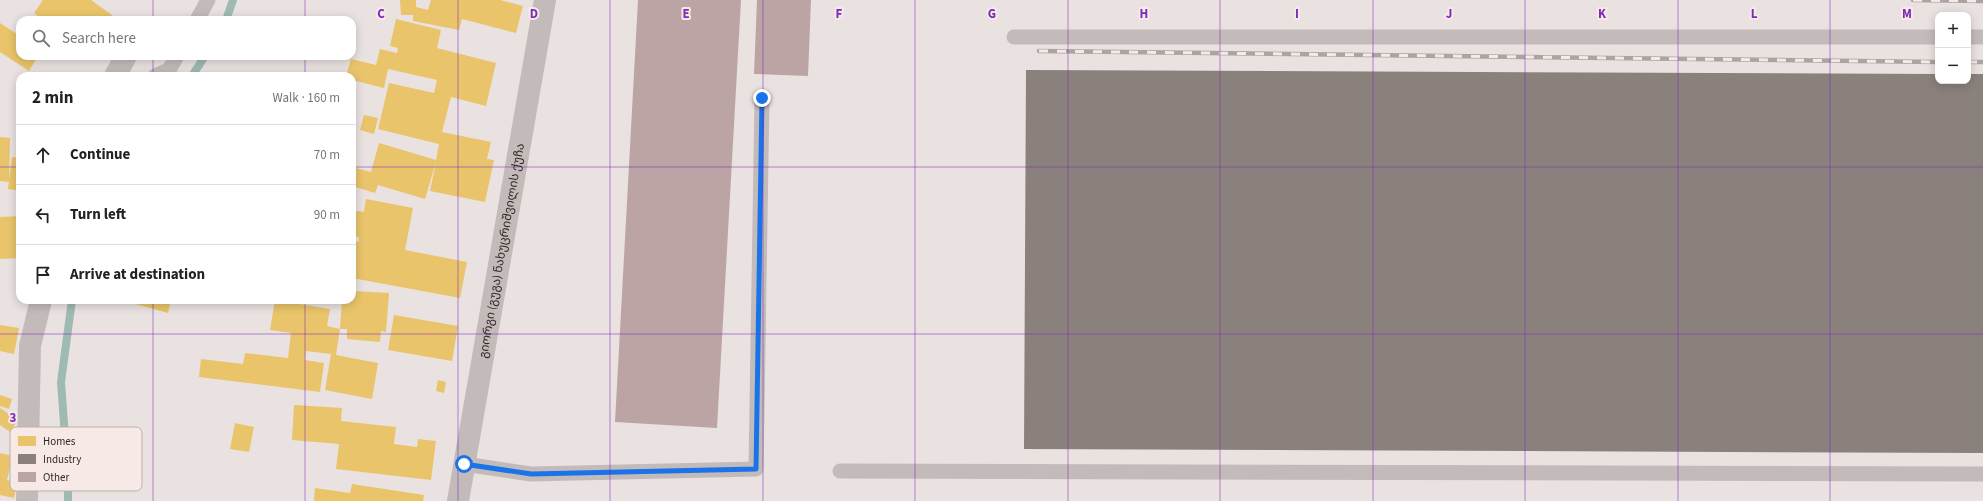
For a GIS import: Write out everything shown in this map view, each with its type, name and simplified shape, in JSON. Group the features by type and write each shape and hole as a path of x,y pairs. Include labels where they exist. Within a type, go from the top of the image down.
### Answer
{"street":[{"name":"გიორგი (გუგა) ნახუცრიშვილის ქუჩა","path":"458,501 545,0"},
{"path":"117,72 124,60"},
{"path":"28,427 30,346 39,304"},
{"path":"26,491 26,501"}],"lane":[{"path":"199,16 208,0"},
{"path":"1014,37 1935,37"},
{"path":"1971,37 1983,37"},
{"path":"164,72 169,70 175,60"},
{"path":"464,464 531,474 756,469 762,98"},
{"path":"840,471 1983,474"}],"building: Homes":[{"path":"43,0 91,0 112,15 38,16 34,13"},
{"path":"400,0 416,0 416,7 428,10 431,0 500,0 523,6 516,33 462,19 459,30 413,21 413,15 401,15"},
{"path":"396,19 441,30 437,48 496,63 486,106 451,97 442,132 491,142 487,159 494,160 485,202 430,191 436,162 425,199 378,185 375,193 356,187 356,168 371,172 379,143 436,160 439,144 378,129 389,83 434,93 437,80 388,69 384,88 356,81 356,72 347,72 351,60 376,65 380,49 397,53 398,48 390,46"},
{"path":"0,23 16,33 16,60 36,60 29,71 0,52"},
{"path":"364,115 378,118 374,134 360,130"},
{"path":"0,137 10,138 9,180 12,157 16,158 16,190 8,189 9,182 0,181"},
{"path":"366,199 413,208 405,250 467,262 460,298 356,279 356,241 359,242 359,237 356,237 356,211 364,212"},
{"path":"16,216 16,258 0,259 0,217"},
{"path":"356,291 389,293 386,332 381,331 380,342 347,339 347,329 340,329 342,304 356,304"},
{"path":"135,304 170,304 168,313"},
{"path":"274,304 299,304 330,309 327,326 340,329 336,355 378,363 372,399 325,390 331,354 306,351 305,360 324,363 320,392 199,377 201,359 243,364 245,353 288,358 291,333 270,330"},
{"path":"394,315 458,326 452,361 388,350"},
{"path":"0,325 19,328 14,354 0,351"},
{"path":"438,380 446,382 444,393 436,391"},
{"path":"0,395 12,399 9,409 0,406"},
{"path":"294,405 342,408 341,421 396,427 394,444 417,447 418,439 436,441 431,480 336,469 339,444 292,440"},
{"path":"0,408 18,420 13,427 10,427 10,432 0,425"},
{"path":"235,423 254,427 249,452 230,449"},
{"path":"0,453 10,455 10,468 7,480 10,481 10,491 15,491 14,498 0,495"},
{"path":"352,484 424,495 423,501 314,501 315,488 350,493"}],"building: Industry":[{"path":"1026,70 1935,74 1935,84 1971,84 1971,74 1983,74 1983,453 1024,449"}],"building: Other":[{"path":"638,0 741,0 717,428 615,422"},
{"path":"757,0 811,0 808,76 754,74"}],"waterway":[{"path":"227,16 233,0"},
{"path":"195,72 202,60"},
{"path":"64,427 61,382 71,304"},
{"path":"68,491 68,501"}],"railway":[{"path":"1913,0 1983,1"},
{"path":"1039,51 1935,62"},
{"path":"1971,62 1983,62"}],"route":[{"path":"464,464 531,474 756,469 762,98"}]}
